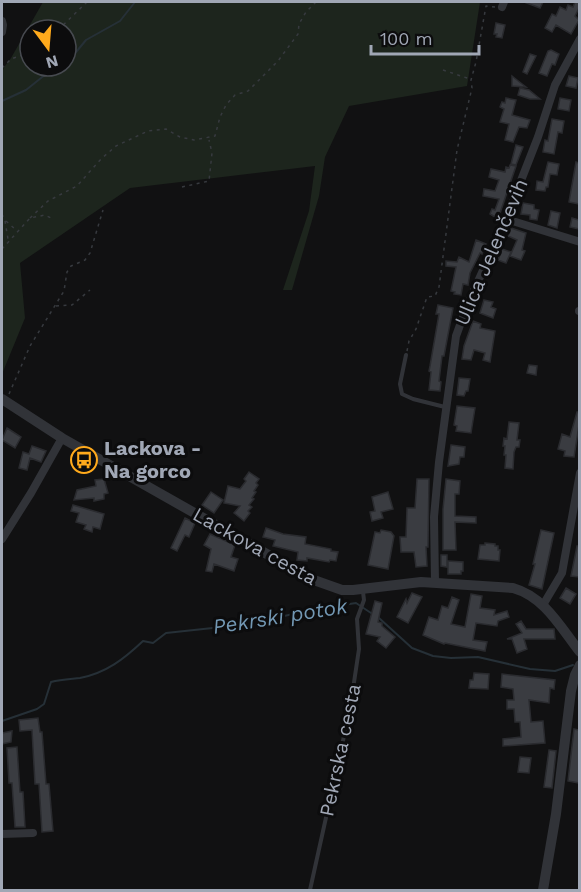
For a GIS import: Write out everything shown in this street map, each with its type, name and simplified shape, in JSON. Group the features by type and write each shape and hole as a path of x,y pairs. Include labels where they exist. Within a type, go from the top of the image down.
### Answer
{"street":[{"path":"2,21 2,32"},
{"name":"Ulica Jelenčevih","path":"435,582 434,517 445,407 456,336 506,219 538,137 555,85 579,39"},
{"path":"506,219 579,242"},
{"name":"Lackova cesta","path":"4,400 62,438 311,579 342,590 435,582 525,591 543,605 575,640 579,652"},
{"path":"2,539 62,438"},
{"path":"543,605 562,573 579,473"},
{"path":"543,891 556,814 571,691 579,665"},
{"path":"2,834 33,833"}],"lane":[{"path":"406,355 400,384 402,394 445,407"},
{"name":"Pekrska cesta","path":"310,891 350,710 359,649 357,619 363,604 363,589"}],"path":[{"path":"70,18 87,2"},
{"path":"2,249 48,201 77,186 116,146 147,131 166,129 180,137 194,140 215,136 226,105 235,95 248,91 278,61 298,34 299,24 306,12 316,2"},
{"path":"406,355 409,341 416,329 427,297 435,296 439,287 457,150 472,88 471,80 486,6 503,4"},
{"path":"2,68 11,59 18,56"},
{"path":"443,70 471,80"},
{"path":"182,187 209,181 212,153 208,139"},
{"path":"4,400 30,346 64,291 67,272 71,266 85,260 90,253 103,210"},
{"path":"2,214 9,240"},
{"path":"30,218 45,215 51,218"},
{"path":"5,221 17,231"},
{"path":"55,306 72,305 90,290"}],"shaded area":[{"path":"43,2 480,2 467,86 349,106 325,157 319,196 292,290 283,290 309,211 315,166 130,188 20,263 25,318 2,374 2,70 18,46 18,78 78,78 78,18 34,18"}],"building":[{"path":"524,2 543,2 540,8"},
{"path":"575,2 579,2 575,16 579,20 571,34 556,25 552,32 545,28 552,14 556,16 560,7 566,10 568,5 573,7"},
{"path":"496,23 505,25 502,38 494,34"},
{"path":"548,51 559,54 547,76 539,73"},
{"path":"530,54 536,56 527,74 523,72"},
{"path":"512,76 517,80 526,87 512,86"},
{"path":"569,76 578,78 576,88 566,86"},
{"path":"520,88 529,90 540,99 518,95"},
{"path":"506,98 516,100 512,115 530,120 527,128 519,127 513,142 505,140 509,124 500,122 504,109 500,107 502,102 505,103"},
{"path":"560,98 571,100 569,111 558,109"},
{"path":"552,119 564,121 562,133 558,132 554,154 543,152 545,140 548,141"},
{"path":"516,145 523,147 516,165 511,164"},
{"path":"548,162 559,164 557,175 550,174 545,191 536,190 537,181 543,182"},
{"path":"576,162 579,163 579,204 569,202"},
{"path":"510,165 516,166 498,219 490,214 492,209 495,210 499,199 483,196 484,189 495,191 499,180 489,177 491,169 505,172 506,167 509,168"},
{"path":"523,203 534,205 534,209 539,210 537,220 530,219 530,215 521,214"},
{"path":"551,211 560,213 557,228 548,225"},
{"path":"572,218 579,220 579,229 570,227"},
{"path":"511,228 526,233 522,250 525,251 521,260 510,256 517,240 508,236"},
{"path":"476,240 486,244 482,254 480,253 470,273 468,285 463,284 461,295 454,294 455,292 451,291 456,267 446,266 446,261 457,262 459,257 469,262"},
{"path":"502,249 511,252 506,263 498,260"},
{"path":"484,300 493,302 491,307 496,309 493,318 480,313"},
{"path":"438,305 453,308 444,356 442,356 440,391 429,390 431,372 429,371 439,314 436,314"},
{"path":"473,321 481,324 480,328 495,331 490,362 483,360 485,353 474,350 471,360 462,359"},
{"path":"529,365 537,366 536,375 527,373"},
{"path":"459,378 470,379 468,391 464,396 457,395"},
{"path":"457,406 475,408 471,433 456,431 457,426 454,425"},
{"path":"577,412 579,412 579,425 574,457 564,456 565,451 558,449 562,434 570,437"},
{"path":"509,422 519,423 517,440 520,440 519,447 516,447 514,452 513,469 505,468 506,455 504,455 505,446 503,446 504,438 507,439"},
{"path":"7,428 21,437 15,448 2,440"},
{"path":"451,445 465,447 464,457 460,457 459,464 448,466"},
{"path":"32,446 46,451 41,462 30,458 27,470 19,468 23,452 29,454"},
{"path":"249,472 259,479 252,498 254,499 249,505 252,507 248,511 250,513 244,521 234,513 240,506 224,503 228,486 240,489"},
{"path":"104,479 108,493 104,494 104,499 74,500 77,490 96,486 95,480"},
{"path":"417,479 429,479 427,566 416,567 414,552 401,552 400,537 406,537 407,508 415,508"},
{"path":"446,479 460,481 459,494 455,494 455,516 476,517 476,523 455,522 456,550 443,550"},
{"path":"211,492 223,500 214,513 202,505"},
{"path":"388,492 393,509 381,512 383,518 372,521 370,512 375,511 372,497"},
{"path":"73,505 104,514 100,529 93,527 92,532 84,529 86,525 76,522 79,513 71,511"},
{"path":"185,518 195,523 189,537 185,535 177,551 171,548"},
{"path":"266,528 283,534 306,537 305,544 338,552 336,561 307,558 307,561 297,560 298,552 273,546 275,540 263,537"},
{"path":"381,530 391,532 394,536 388,569 368,565 375,532 380,533"},
{"path":"541,530 554,533 542,589 529,585"},
{"path":"210,534 235,545 231,557 238,559 234,571 214,564 212,572 206,571 211,549 204,545"},
{"path":"485,543 498,546 499,561 478,559 480,545 485,545"},
{"path":"577,546 579,546 579,577 571,576"},
{"path":"441,555 447,555 447,567 441,566"},
{"path":"448,561 463,562 461,574 448,574"},
{"path":"566,588 576,594 570,604 560,598"},
{"path":"412,593 422,597 408,623 397,617 406,599 407,603"},
{"path":"471,594 482,596 480,608 495,610 494,615 507,611 509,617 498,621 497,626 476,623 473,640 487,642 485,651 444,644 423,635 429,617 438,620 442,606 448,608 452,597 459,600 451,624 465,627"},
{"path":"375,601 382,603 378,622 382,623 382,626 395,637 386,648 377,641 380,637 366,634"},
{"path":"521,621 526,629 554,629 555,639 524,639 527,649 517,653 512,639 507,639 522,633 516,624"},
{"path":"474,673 489,674 488,689 469,688"},
{"path":"502,674 555,680 554,689 550,688 549,703 529,700 531,722 543,721 545,743 503,746 503,739 521,737 520,722 515,722 514,709 507,709 507,700 514,700 513,689 501,687"},
{"path":"38,718 40,732 42,732 46,784 49,784 53,831 42,832 39,784 35,784 32,730 20,731 19,720"},
{"path":"574,729 579,730 579,783 568,781"},
{"path":"12,731 11,742 2,744 2,733"},
{"path":"17,747 25,827 15,827 12,783 9,783 7,748"},
{"path":"549,750 556,751 552,788 544,787"},
{"path":"520,757 531,758 529,773 518,772"}],"waterway":[{"path":"78,50 86,40 120,21 135,2"},
{"path":"2,101 26,90 41,78"},
{"name":"Pekrski potok","path":"2,721 37,709 44,704 51,682 98,673 122,659 143,641 153,643 166,633 250,624 310,610 356,603 374,615"},
{"name":"Pekrski potok","path":"379,618 412,648 433,656 478,657 530,669 555,671 573,665"}],"place":[{"name":"Lackova - Na gorco","path":"84,460"}]}
